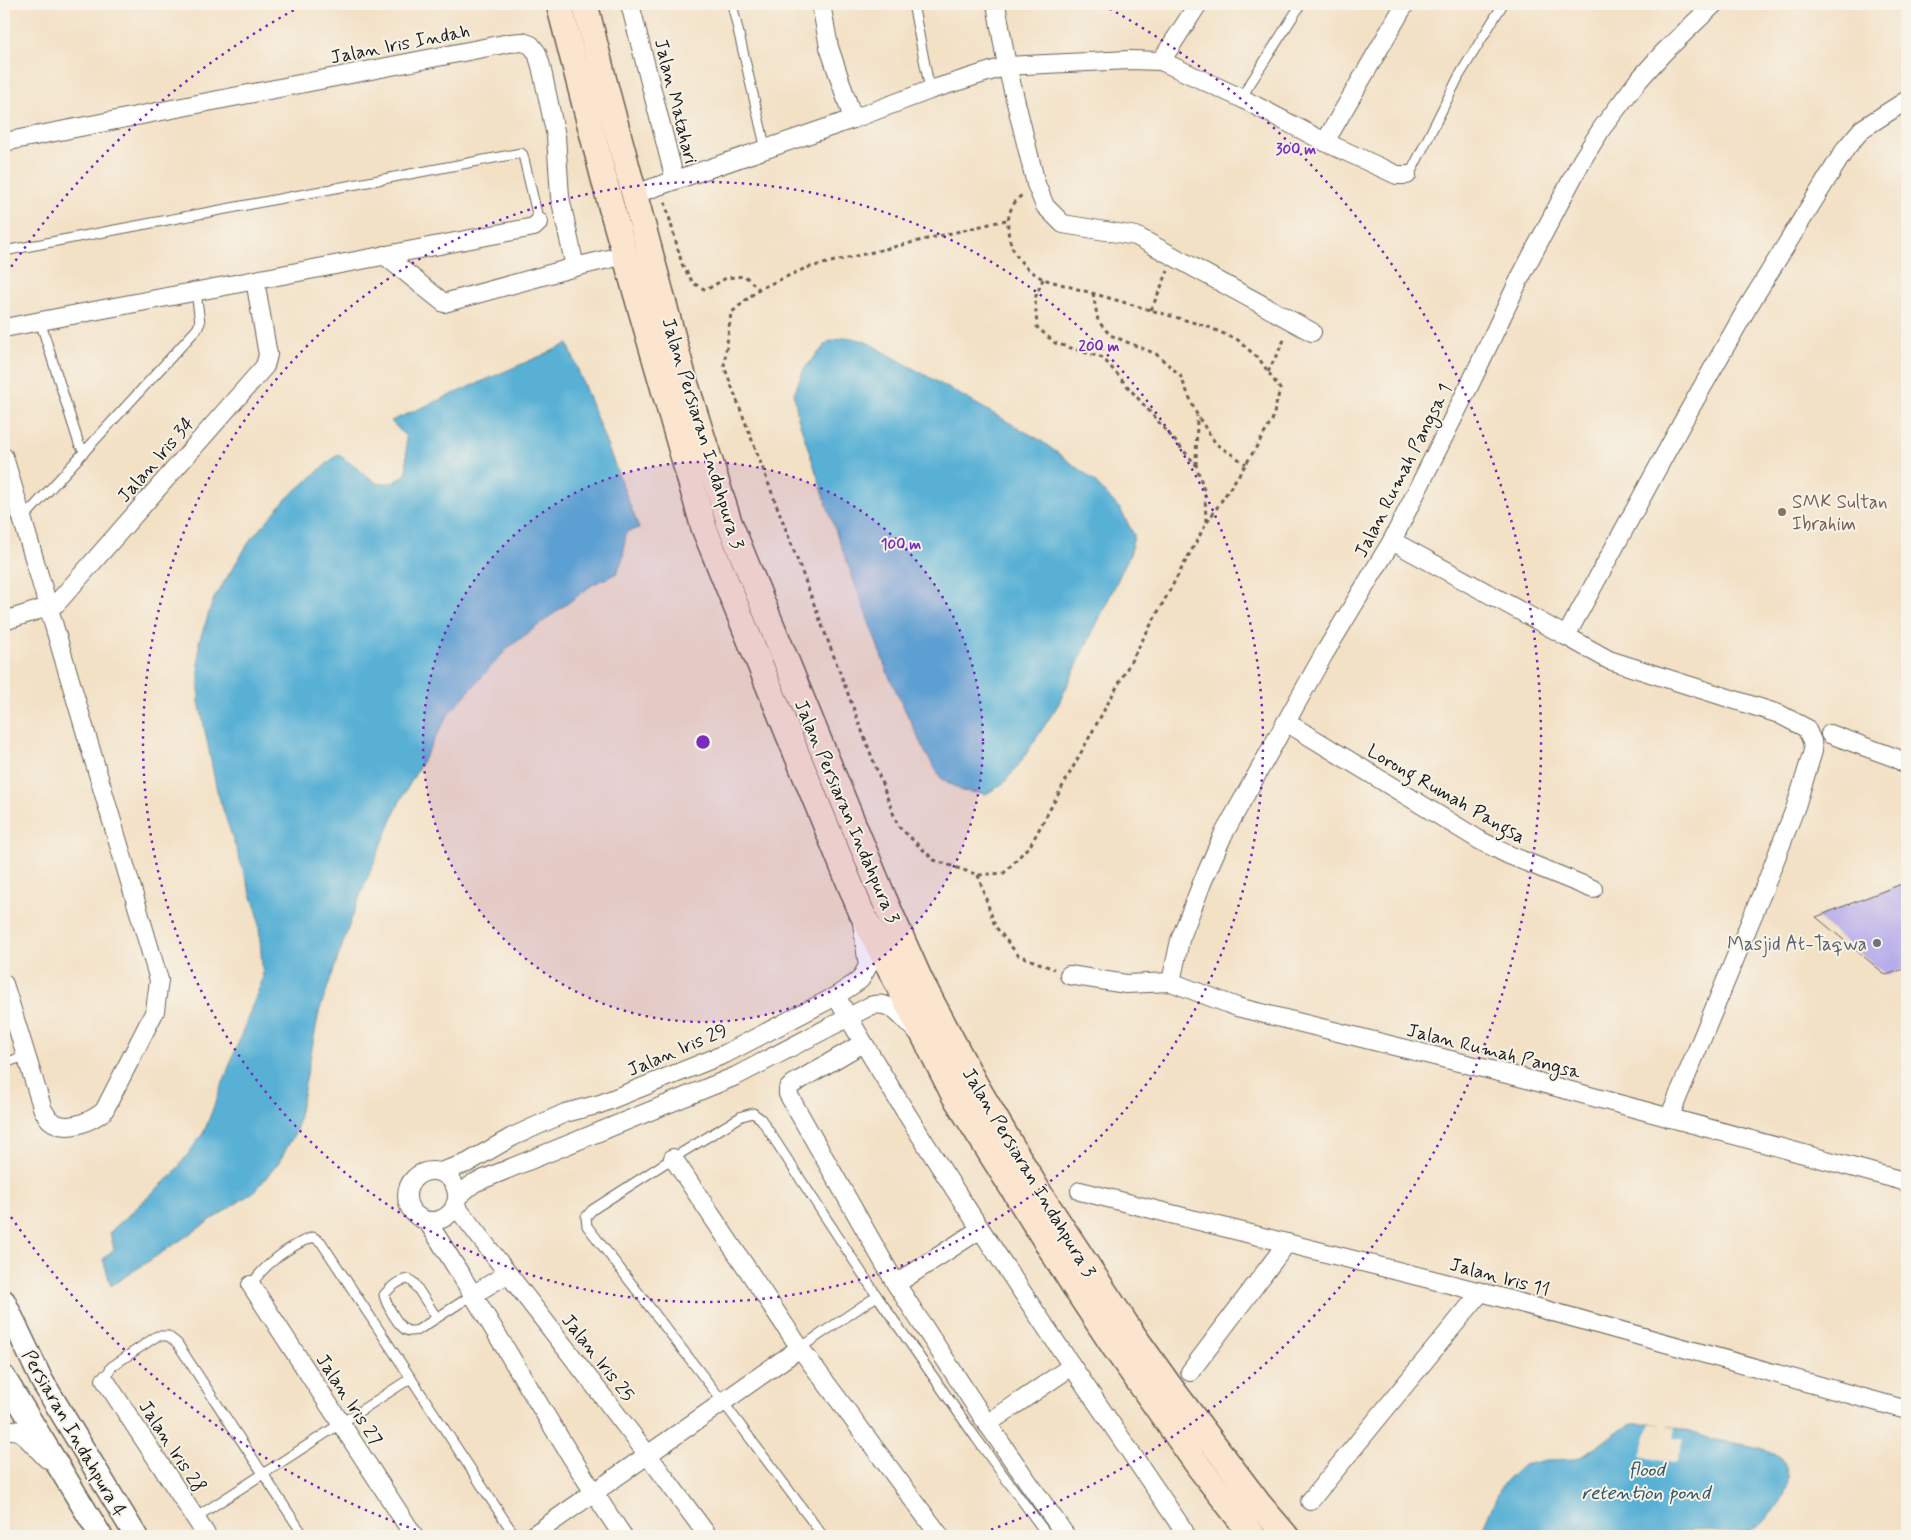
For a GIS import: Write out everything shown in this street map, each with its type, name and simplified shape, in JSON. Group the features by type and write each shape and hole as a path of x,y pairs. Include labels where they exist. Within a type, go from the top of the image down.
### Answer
{"main road":[{"name":"Jalan Persiaran Indahpura 3","path":"559,4 625,255 704,528 861,911 954,1095 1109,1340 1200,1468 1253,1536"},
{"name":"Jalan Persiaran Indahpura 3","path":"585,4 606,90 684,379 729,522 884,899 920,980 990,1110 1041,1196 1158,1370 1258,1503 1286,1536"}],"street":[{"name":"Jalan Matahari","path":"630,4 668,182"},
{"path":"821,4 829,47 853,119"},
{"path":"996,4 1007,66 1036,184 1045,206 1063,224 1136,236 1312,332"},
{"path":"1161,61 1198,4"},
{"path":"1325,142 1405,4"},
{"name":"Jalan Rumah Pangsa 1","path":"1171,982 1180,940 1223,835 1324,654 1392,540 1472,380 1520,278 1582,160 1602,128 1637,82 1663,53 1714,4"},
{"name":"Jalan Iris Indah","path":"4,142 509,43 523,42 531,46 537,53 541,66 556,136 560,197 575,267"},
{"path":"635,194 766,150 930,90 1007,66 1129,60 1161,61 1241,98 1325,142 1397,176 1407,175"},
{"path":"1566,636 1686,414 1746,310 1846,148 1862,129 1907,100"},
{"path":"4,328 534,227 539,222"},
{"path":"384,256 444,302 625,255"},
{"name":"Jalan Iris 34","path":"4,621 57,603 265,366 268,355 255,280"},
{"path":"4,457 160,985 154,1011 104,1111 88,1121 71,1126 58,1124 50,1120 43,1110 4,984"},
{"path":"1392,540 1608,660 1779,714 1806,728 1812,741 1813,751 1796,806 1669,1118"},
{"name":"Lorong Rumah Pangsa","path":"1286,722 1482,841 1509,855 1593,889"},
{"path":"1830,734 1896,758 1907,765"},
{"name":"Jalan Iris 29","path":"440,1172 467,1163 512,1137 565,1113 600,1104 724,1054 836,996 860,980 868,966 861,911"},
{"name":"Jalan Rumah Pangsa","path":"1069,975 1126,984 1171,982 1237,1007 1522,1078 1907,1182"},
{"path":"836,996 979,1230 1184,1531 1178,1536"},
{"path":"456,1201 455,1186 449,1178 440,1172 432,1170 424,1172 411,1181 408,1188 408,1204 418,1217 427,1221 440,1220 446,1217 456,1201 474,1182 736,1076 879,1003 890,1006 924,1038"},
{"path":"863,1043 793,1084 788,1092 896,1284 988,1424 1066,1536"},
{"path":"673,1158 800,1348 940,1536"},
{"name":"Jalan Iris 11","path":"1080,1191 1481,1292 1907,1410"},
{"name":"Jalan Iris 25","path":"456,1201 507,1274 648,1455 708,1536"},
{"path":"427,1221 474,1294 593,1493 623,1536"},
{"path":"896,1284 979,1230"},
{"path":"1190,1372 1287,1243"},
{"path":"474,1294 507,1274"},
{"name":"Jalan Iris 27","path":"251,1285 414,1536"},
{"path":"1310,1501 1481,1292"},
{"name":"Persiaran Indahpura 4","path":"4,1301 42,1381 136,1536"},
{"path":"532,1536 800,1348"},
{"path":"988,1424 1072,1366"},
{"name":"Persiaran Indahpura 4","path":"4,1377 101,1536"},
{"name":"Jalan Iris 28","path":"104,1380 207,1536"},
{"path":"4,1429 20,1432 66,1479"}],"lane":[{"path":"732,4 766,150"},
{"path":"913,4 930,90"},
{"path":"1241,98 1301,4"},
{"path":"1407,175 1413,168 1459,76 1503,4"},
{"path":"4,251 521,153 524,155 539,222"},
{"path":"21,517 29,512 197,329 200,323 196,291"},
{"path":"40,321 79,444 85,450"},
{"path":"4,1063 26,1056"},
{"path":"823,1536 723,1402 587,1226 586,1217 592,1210 742,1116 753,1113 761,1119 877,1296 976,1438 1048,1536"},
{"path":"251,1285 261,1270 300,1242 313,1237 321,1242 516,1536"},
{"path":"437,1318 414,1283 409,1279 402,1280 384,1295 386,1302 403,1329 411,1331 418,1330 437,1318 474,1294"},
{"path":"800,1348 877,1296"},
{"path":"104,1380 110,1367 157,1336 168,1336 177,1343 304,1536"},
{"path":"195,1518 411,1378"}],"path":[{"path":"668,182 682,264 693,283 706,290 726,278 745,276 759,289"},
{"path":"1006,220 806,268 759,289 731,313 724,366 898,826 934,860 978,875 1004,873 1032,844 1206,524 1272,421 1280,389 1260,360 1238,340 1206,326 1043,279 1024,266 1012,248 1006,220 1016,200 1036,184"},
{"path":"1151,310 1174,257"},
{"path":"1043,279 1035,298 1037,327 1055,344 1103,358 1196,465"},
{"path":"1093,293 1098,321 1110,335 1156,354 1180,375 1197,415 1216,444 1246,464"},
{"path":"1268,372 1293,321"},
{"path":"1197,415 1196,465 1205,493 1206,524"},
{"path":"978,875 995,926 1018,956 1069,975"}],"water":[{"path":"847,337 865,341 1040,440 1090,477 1120,509 1134,535 1131,552 1058,705 1020,763 1004,783 986,794 962,791 941,778 925,752 888,674 837,535 798,418 794,393 804,369 828,342"},
{"path":"568,344 639,528 626,532 623,558 617,573 592,585 508,648 450,712 399,803 357,903 319,1012 296,1131 279,1162 255,1191 111,1286 103,1259 114,1249 110,1232 174,1173 204,1132 263,978 258,915 217,791 199,701 199,642 214,598 251,539 287,498 338,454 378,484 395,482 407,473 406,437 391,421"},
{"name":"flood retention pond","path":"1650,1423 1716,1440 1758,1447 1773,1453 1783,1461 1788,1474 1786,1490 1782,1499 1770,1515 1760,1524 1750,1529 1739,1531 1690,1530 1668,1536 1479,1536 1502,1485 1523,1465 1546,1460 1576,1459 1632,1424"}],"pier":[{"path":"1650,1423 1667,1424 1667,1426 1675,1428 1673,1437 1683,1440 1676,1464 1640,1456"}],"building":[{"name":"Masjid At-Taqwa","path":"1907,882 1907,968 1886,975 1816,917"}],"place":[{"name":"SMK Sultan Ibrahim","path":"1782,512"},
{"name":"Masjid At-Taqwa","path":"1877,943"}]}
